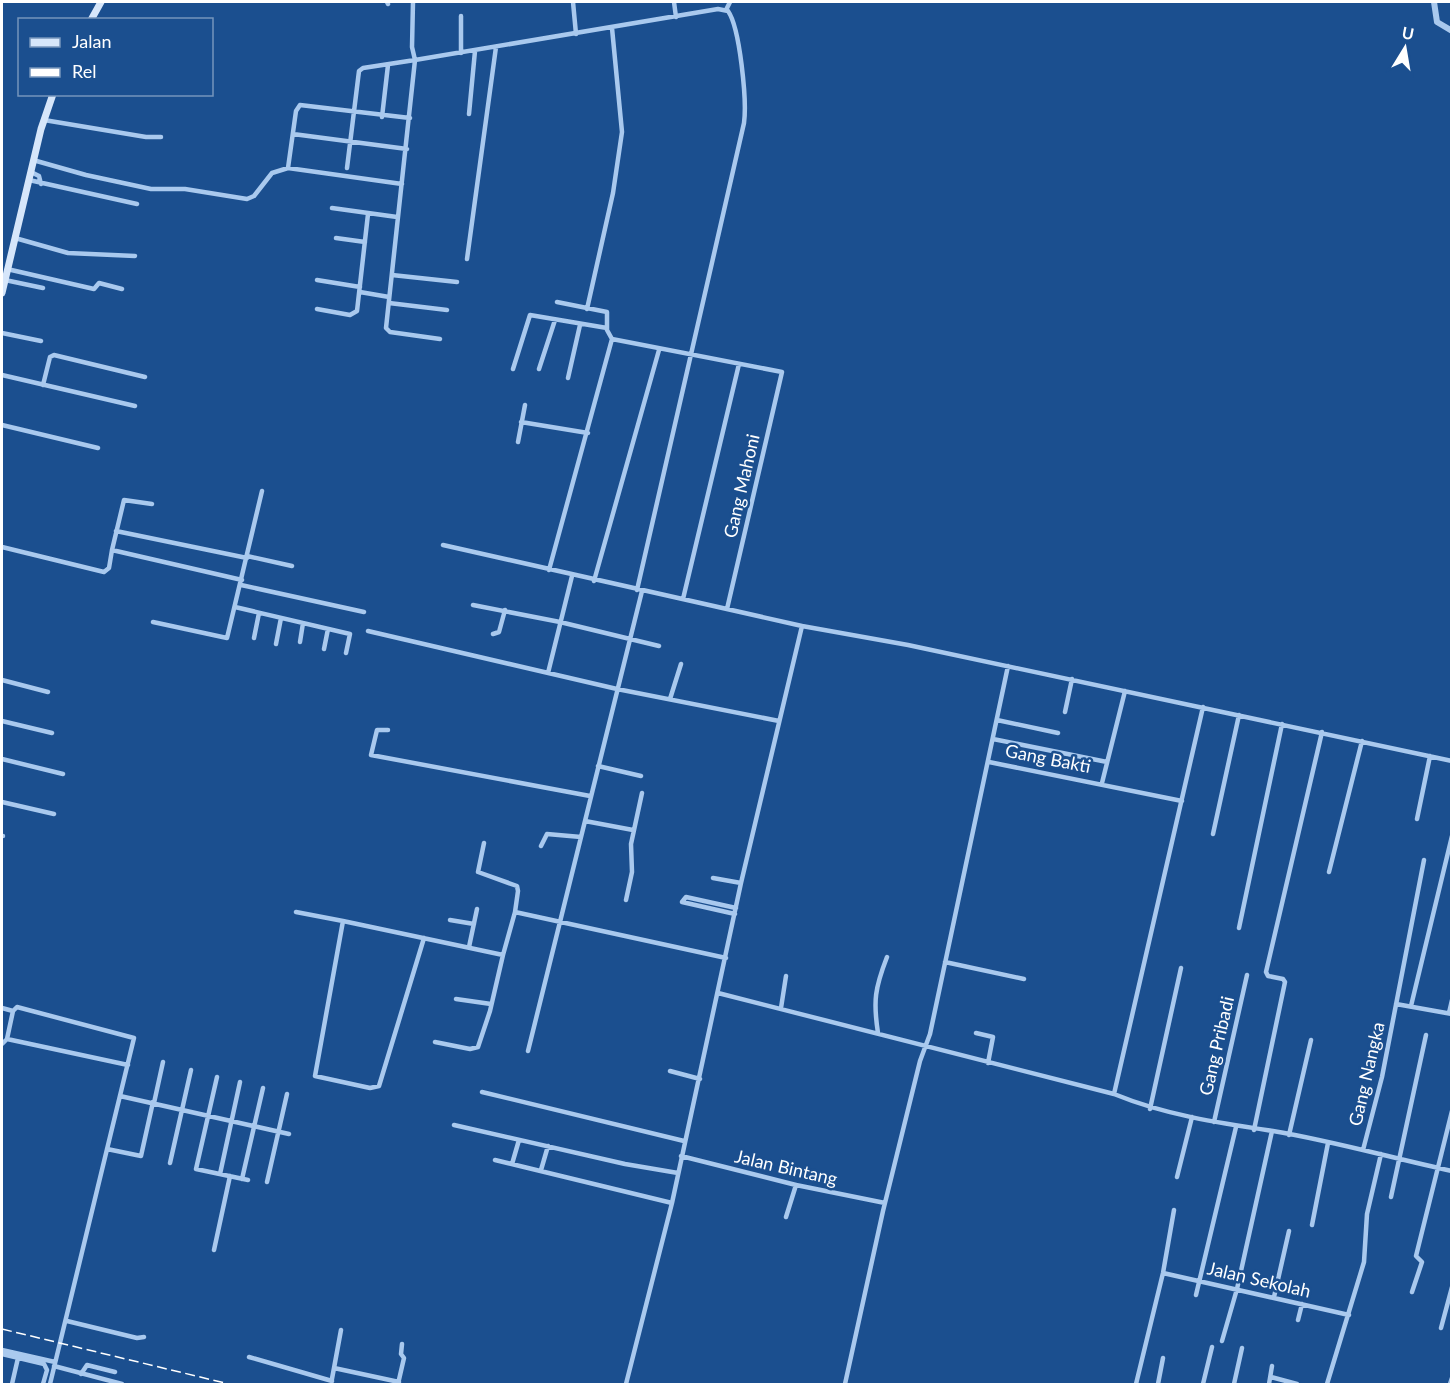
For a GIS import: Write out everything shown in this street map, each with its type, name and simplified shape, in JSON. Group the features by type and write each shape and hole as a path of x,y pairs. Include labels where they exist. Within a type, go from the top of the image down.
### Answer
{"main road":[{"path":"92,18 101,2"},
{"path":"2,293 6,266 51,96"}],"street":[{"path":"413,2 412,52 415,60 386,325 390,332 440,339"},
{"path":"573,2 576,34"},
{"path":"674,2 676,17"},
{"path":"346,168 359,71 363,68 388,66 726,10 730,8 730,2"},
{"path":"1434,2 1437,22 1452,31"},
{"path":"528,1051 629,638 745,117 739,54 731,15 726,10"},
{"path":"461,16 461,53"},
{"path":"587,309 613,193 622,132 612,28"},
{"path":"467,259 496,47"},
{"path":"469,114 475,51"},
{"path":"382,117 388,66"},
{"path":"288,168 297,108 300,105 382,117 410,118"},
{"path":"44,120 146,137 161,137"},
{"path":"293,134 407,149"},
{"path":"33,160 86,176 150,189 185,189 247,199 254,196 272,173 288,168 402,184"},
{"path":"30,176 41,184 137,204"},
{"path":"332,208 398,218"},
{"path":"317,309 354,315 360,289 369,214"},
{"path":"15,238 68,253 135,256"},
{"path":"336,238 364,242"},
{"path":"6,266 94,289 99,283 122,289"},
{"path":"392,275 457,282"},
{"path":"5,280 43,288"},
{"path":"317,280 389,297"},
{"path":"549,570 558,530 588,433 612,339 607,328 607,312 557,302"},
{"path":"389,303 447,310"},
{"path":"513,369 528,316 607,328"},
{"path":"539,369 555,320"},
{"path":"568,378 580,325"},
{"path":"2,333 41,341"},
{"path":"612,339 740,364 683,599"},
{"path":"594,581 659,350"},
{"path":"43,385 50,357 54,356 145,377"},
{"name":"Gang Mahoni","path":"728,609 782,376 779,370 740,364"},
{"path":"2,375 135,406"},
{"path":"518,442 525,405"},
{"path":"521,422 588,433"},
{"path":"2,425 98,448"},
{"path":"153,622 227,638 262,491"},
{"path":"2,547 104,572 109,568 124,499 152,504"},
{"path":"116,531 292,566"},
{"path":"443,545 594,581 802,626 1125,690 1452,761"},
{"path":"112,550 364,612"},
{"path":"548,673 572,576"},
{"path":"474,605 560,622 658,646"},
{"path":"235,608 350,634 346,653"},
{"path":"493,634 499,632 505,610"},
{"path":"254,638 259,613"},
{"path":"276,644 281,618"},
{"path":"300,642 303,623"},
{"path":"626,1384 672,1203 741,883 802,626"},
{"path":"324,649 328,629"},
{"path":"368,632 617,689 779,721"},
{"path":"670,699 681,664"},
{"path":"845,1384 885,1203 920,1061 926,1047 1008,666"},
{"path":"1065,712 1072,679"},
{"path":"2,680 48,692"},
{"path":"1102,783 1125,690"},
{"path":"1114,1094 1203,707"},
{"path":"1213,834 1239,715"},
{"path":"997,720 1058,733"},
{"path":"2,722 52,733"},
{"path":"1239,928 1282,724"},
{"path":"388,730 377,730 372,755 590,796"},
{"path":"1254,1130 1285,982 1283,979 1267,975 1322,732"},
{"path":"993,739 1107,762"},
{"path":"1329,872 1362,741"},
{"path":"1417,819 1430,756"},
{"path":"2,759 63,774"},
{"name":"Gang Bakti","path":"989,762 1182,801"},
{"path":"598,766 641,776"},
{"path":"626,900 632,872 630,852 633,830 642,793"},
{"path":"2,802 54,814"},
{"path":"585,821 633,830"},
{"path":"541,846 547,834 582,837"},
{"path":"1411,1006 1452,836"},
{"path":"435,1042 476,1048 491,1004 515,912 519,891 517,886 478,872 484,843"},
{"name":"Gang Nangka","path":"1363,1150 1377,1099 1424,860"},
{"path":"712,878 741,883"},
{"path":"686,897 736,911 682,902 686,897"},
{"path":"469,948 477,909"},
{"path":"296,912 503,956"},
{"path":"515,912 561,920 726,958"},
{"path":"450,920 474,924"},
{"path":"343,921 314,1070 315,1076 321,1079 370,1088 379,1086 424,938"},
{"path":"878,1033 873,999 875,986 886,957"},
{"path":"945,962 1024,979"},
{"path":"1150,1109 1181,968"},
{"name":"Gang Pribadi","path":"1214,1122 1247,975"},
{"path":"781,1008 786,976"},
{"path":"718,993 1114,1094 1150,1109 1236,1127 1272,1131 1381,1154 1401,1161 1452,1170"},
{"path":"456,999 491,1004"},
{"path":"1396,1004 1450,1014 1452,1000"},
{"path":"2,1044 7,1039 13,1011 19,1007 134,1038 50,1384"},
{"path":"2,1008 13,1011"},
{"path":"976,1033 993,1037 988,1063"},
{"path":"1391,1197 1401,1161 1425,1035"},
{"path":"7,1039 128,1065"},
{"path":"1289,1135 1311,1040"},
{"path":"108,1149 141,1156 163,1062"},
{"path":"170,1163 191,1070"},
{"path":"669,1071 700,1079"},
{"path":"217,1077 196,1169 248,1180"},
{"path":"220,1174 240,1082"},
{"path":"242,1179 263,1088"},
{"path":"482,1092 684,1142"},
{"path":"267,1182 287,1094"},
{"path":"120,1096 183,1108 289,1134"},
{"path":"1412,1292 1422,1262 1416,1256 1436,1167 1452,1111"},
{"path":"1177,1177 1192,1117"},
{"path":"454,1125 678,1173"},
{"path":"1196,1295 1236,1127"},
{"path":"1222,1341 1237,1289 1272,1131"},
{"path":"512,1164 519,1140"},
{"path":"1312,1225 1328,1143"},
{"path":"541,1170 548,1146"},
{"path":"1327,1384 1364,1262 1367,1214 1381,1154"},
{"name":"Jalan Bintang","path":"681,1156 796,1185 885,1203"},
{"path":"495,1160 672,1203"},
{"path":"214,1250 230,1176"},
{"path":"786,1217 796,1185"},
{"path":"1136,1384 1163,1273 1174,1210"},
{"path":"1274,1297 1289,1231"},
{"name":"Jalan Sekolah","path":"1163,1273 1349,1315"},
{"path":"1441,1328 1452,1287"},
{"path":"1298,1320 1302,1304"},
{"path":"67,1321 137,1338 144,1337"},
{"path":"249,1357 331,1382 341,1330"},
{"path":"334,1368 399,1383 404,1358 401,1354 402,1344"},
{"path":"1203,1384 1212,1347"},
{"path":"1234,1384 1242,1348"},
{"path":"2,1350 122,1384"},
{"path":"2,1354 44,1364 47,1370 43,1384"},
{"path":"12,1384 18,1358"},
{"path":"1158,1384 1163,1358"},
{"path":"81,1374 87,1365 115,1372"},
{"path":"1269,1384 1272,1366"},
{"path":"1271,1377 1297,1384"},
{"path":"1450,1384 1452,1378"}],"railway":[{"path":"2,1329 229,1384"}]}
